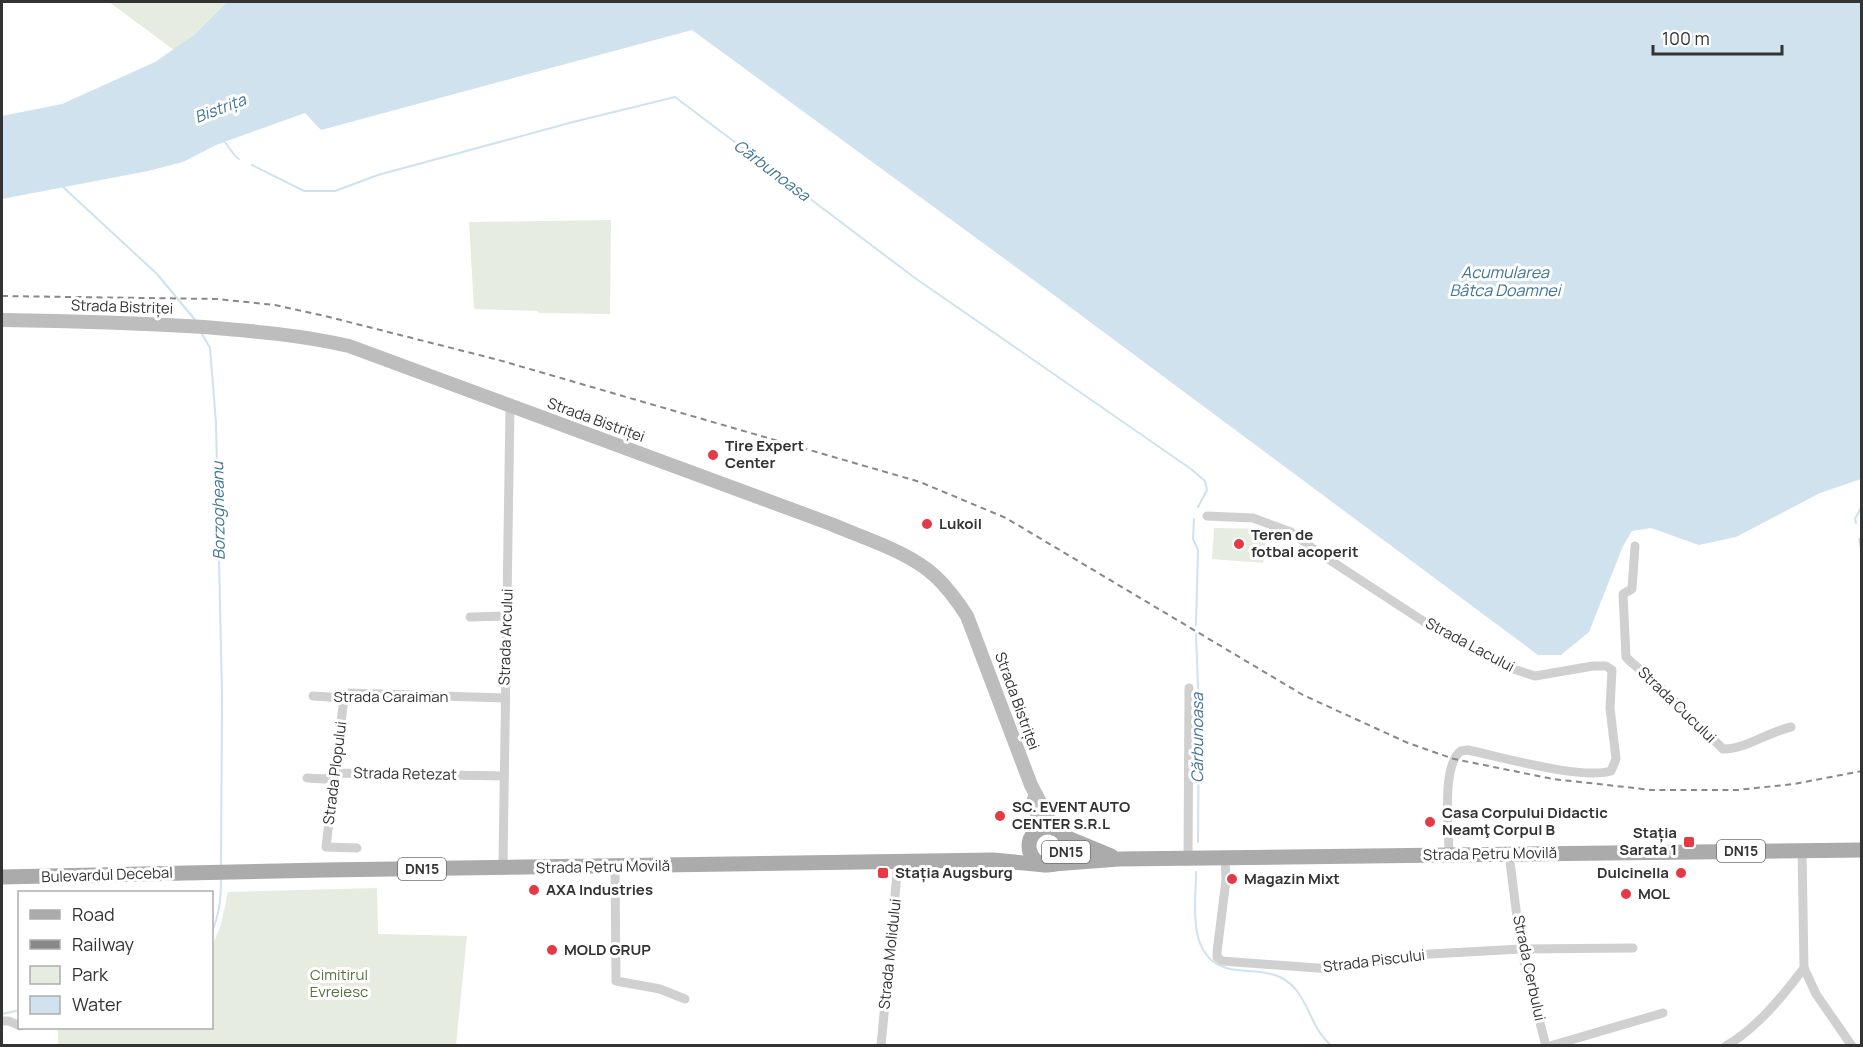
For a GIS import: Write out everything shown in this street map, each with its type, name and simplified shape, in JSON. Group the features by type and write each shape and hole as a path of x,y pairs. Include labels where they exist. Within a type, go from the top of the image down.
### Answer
{"main road":[{"name":"Strada Bistriței","path":"2,320 213,328 285,334 349,346 387,358 510,407 831,524 904,556 926,568 957,600 967,616 1031,785 1037,813 1033,839"},
{"name":"Strada Bistriței","path":"1031,785 1060,833"},
{"name":"DN15","path":"1045,828 1060,833 1067,843 1066,854 1058,862 1049,865 1040,863 1032,856 1033,839 1045,828"},
{"name":"Strada Petru Movilă","path":"1060,833 1092,850 1119,859"},
{"name":"Strada Petru Movilă","path":"993,860 1033,839"},
{"name":"Strada Petru Movilă","path":"221,872 993,860 1049,865 1119,859 1862,850"},
{"name":"Bulevardul Decebal","path":"2,877 221,872"}],"street":[{"name":"Strada Arcului","path":"503,868 510,407"},
{"name":"Strada Lacului","path":"1207,516 1252,518 1291,532 1426,623 1504,666 1534,676 1593,666 1606,666 1612,670"},
{"path":"1449,855 1449,777 1454,759 1461,751 1468,750 1568,771 1602,774 1611,771 1616,759 1610,708 1612,670 1630,661 1626,657 1623,594 1632,590 1635,546"},
{"path":"470,616 508,616"},
{"name":"Strada Cucului","path":"1630,661 1723,748 1741,747 1778,730 1791,727"},
{"path":"1188,858 1189,688"},
{"name":"Strada Caraiman","path":"313,696 344,698 349,693 504,698"},
{"name":"Strada Plopului","path":"344,698 326,848 357,848"},
{"name":"Strada Retezat","path":"307,778 325,779 335,772 504,776"},
{"path":"1802,850 1804,968 1816,994 1852,1046"},
{"name":"Strada Cerbului","path":"1509,854 1521,949 1545,1046"},
{"name":"Strada Piscului","path":"1225,858 1226,880 1217,951 1217,957 1222,961 1331,969 1412,955 1521,949 1633,948"},
{"name":"Strada Molidului","path":"881,1046 898,862"},
{"path":"615,866 616,981 660,989 685,999"},
{"path":"1726,1046 1758,1021 1804,968"},
{"path":"1550,1046 1663,1013"},
{"path":"2,1021 18,1025"}],"green space":[{"path":"109,2 227,2 194,35 174,50"},
{"path":"611,220 610,314 474,309 469,222"},
{"name":"Teren de fotbal acoperit","path":"1214,528 1267,529 1263,563 1212,559"},
{"name":"Cimitirul Evreiesc","path":"377,888 378,934 467,936 456,1045 58,1045 58,1030 54,1029 213,1029 213,944 221,924 228,892"}],"water":[{"name":"Acumularea Bâtca Doamnei","path":"227,2 1861,2 1861,479 1820,493 1736,537 1699,545 1651,528 1632,531 1623,546 1589,632 1561,655 1538,655 1039,284 692,30 321,130 305,113 216,145 183,162 148,171 2,199 2,116 62,104 155,62 194,35"}],"waterway":[{"name":"Cărbunoasa","path":"252,165 304,191 335,191 378,175 675,97 915,278 1191,469 1205,481 1207,490 1198,507"},
{"path":"224,141 239,159"},
{"name":"Borzogheanu","path":"63,187 157,274 196,321"},
{"name":"Borzogheanu","path":"201,332 210,348 216,423 222,695 221,867"},
{"path":"1856,523 1855,519 1862,506"},
{"name":"Cărbunoasa","path":"1194,519 1193,539 1198,550 1196,625"},
{"path":"1859,539 1862,553"},
{"name":"Cărbunoasa","path":"1196,634 1199,711 1198,842"},
{"path":"1196,872 1196,930 1206,954 1216,963 1230,969 1268,973 1280,977 1294,987 1318,1030 1331,1046"},
{"name":"Borzogheanu","path":"213,928 220,905 221,878"},
{"name":"Borzogheanu","path":"2,1014 18,1010"}],"railway":[{"path":"2,296 217,299 275,305 495,359 920,482 1006,518 1303,695 1408,743 1454,759 1553,779 1652,790 1737,790 1794,784 1862,771"}],"place":[{"name":"Tire Expert Center","path":"713,455"},
{"name":"Lukoil","path":"927,524"},
{"name":"Teren de fotbal acoperit","path":"1239,544"},
{"name":"SC. EVENT AUTO CENTER S.R.L","path":"1000,816"},
{"name":"Casa Corpului Didactic Neamţ Corpul B","path":"1430,822"},
{"name":"Stația Sarata 1","path":"1689,842"},
{"name":"Stația Augsburg","path":"883,873"},
{"name":"Dulcinella","path":"1681,873"},
{"name":"Magazin Mixt","path":"1232,879"},
{"name":"AXA Industries","path":"534,890"},
{"name":"MOL","path":"1626,894"},
{"name":"MOLD GRUP","path":"552,950"}],"water label":[{"name":"Bistrița","path":"220,108"}]}
